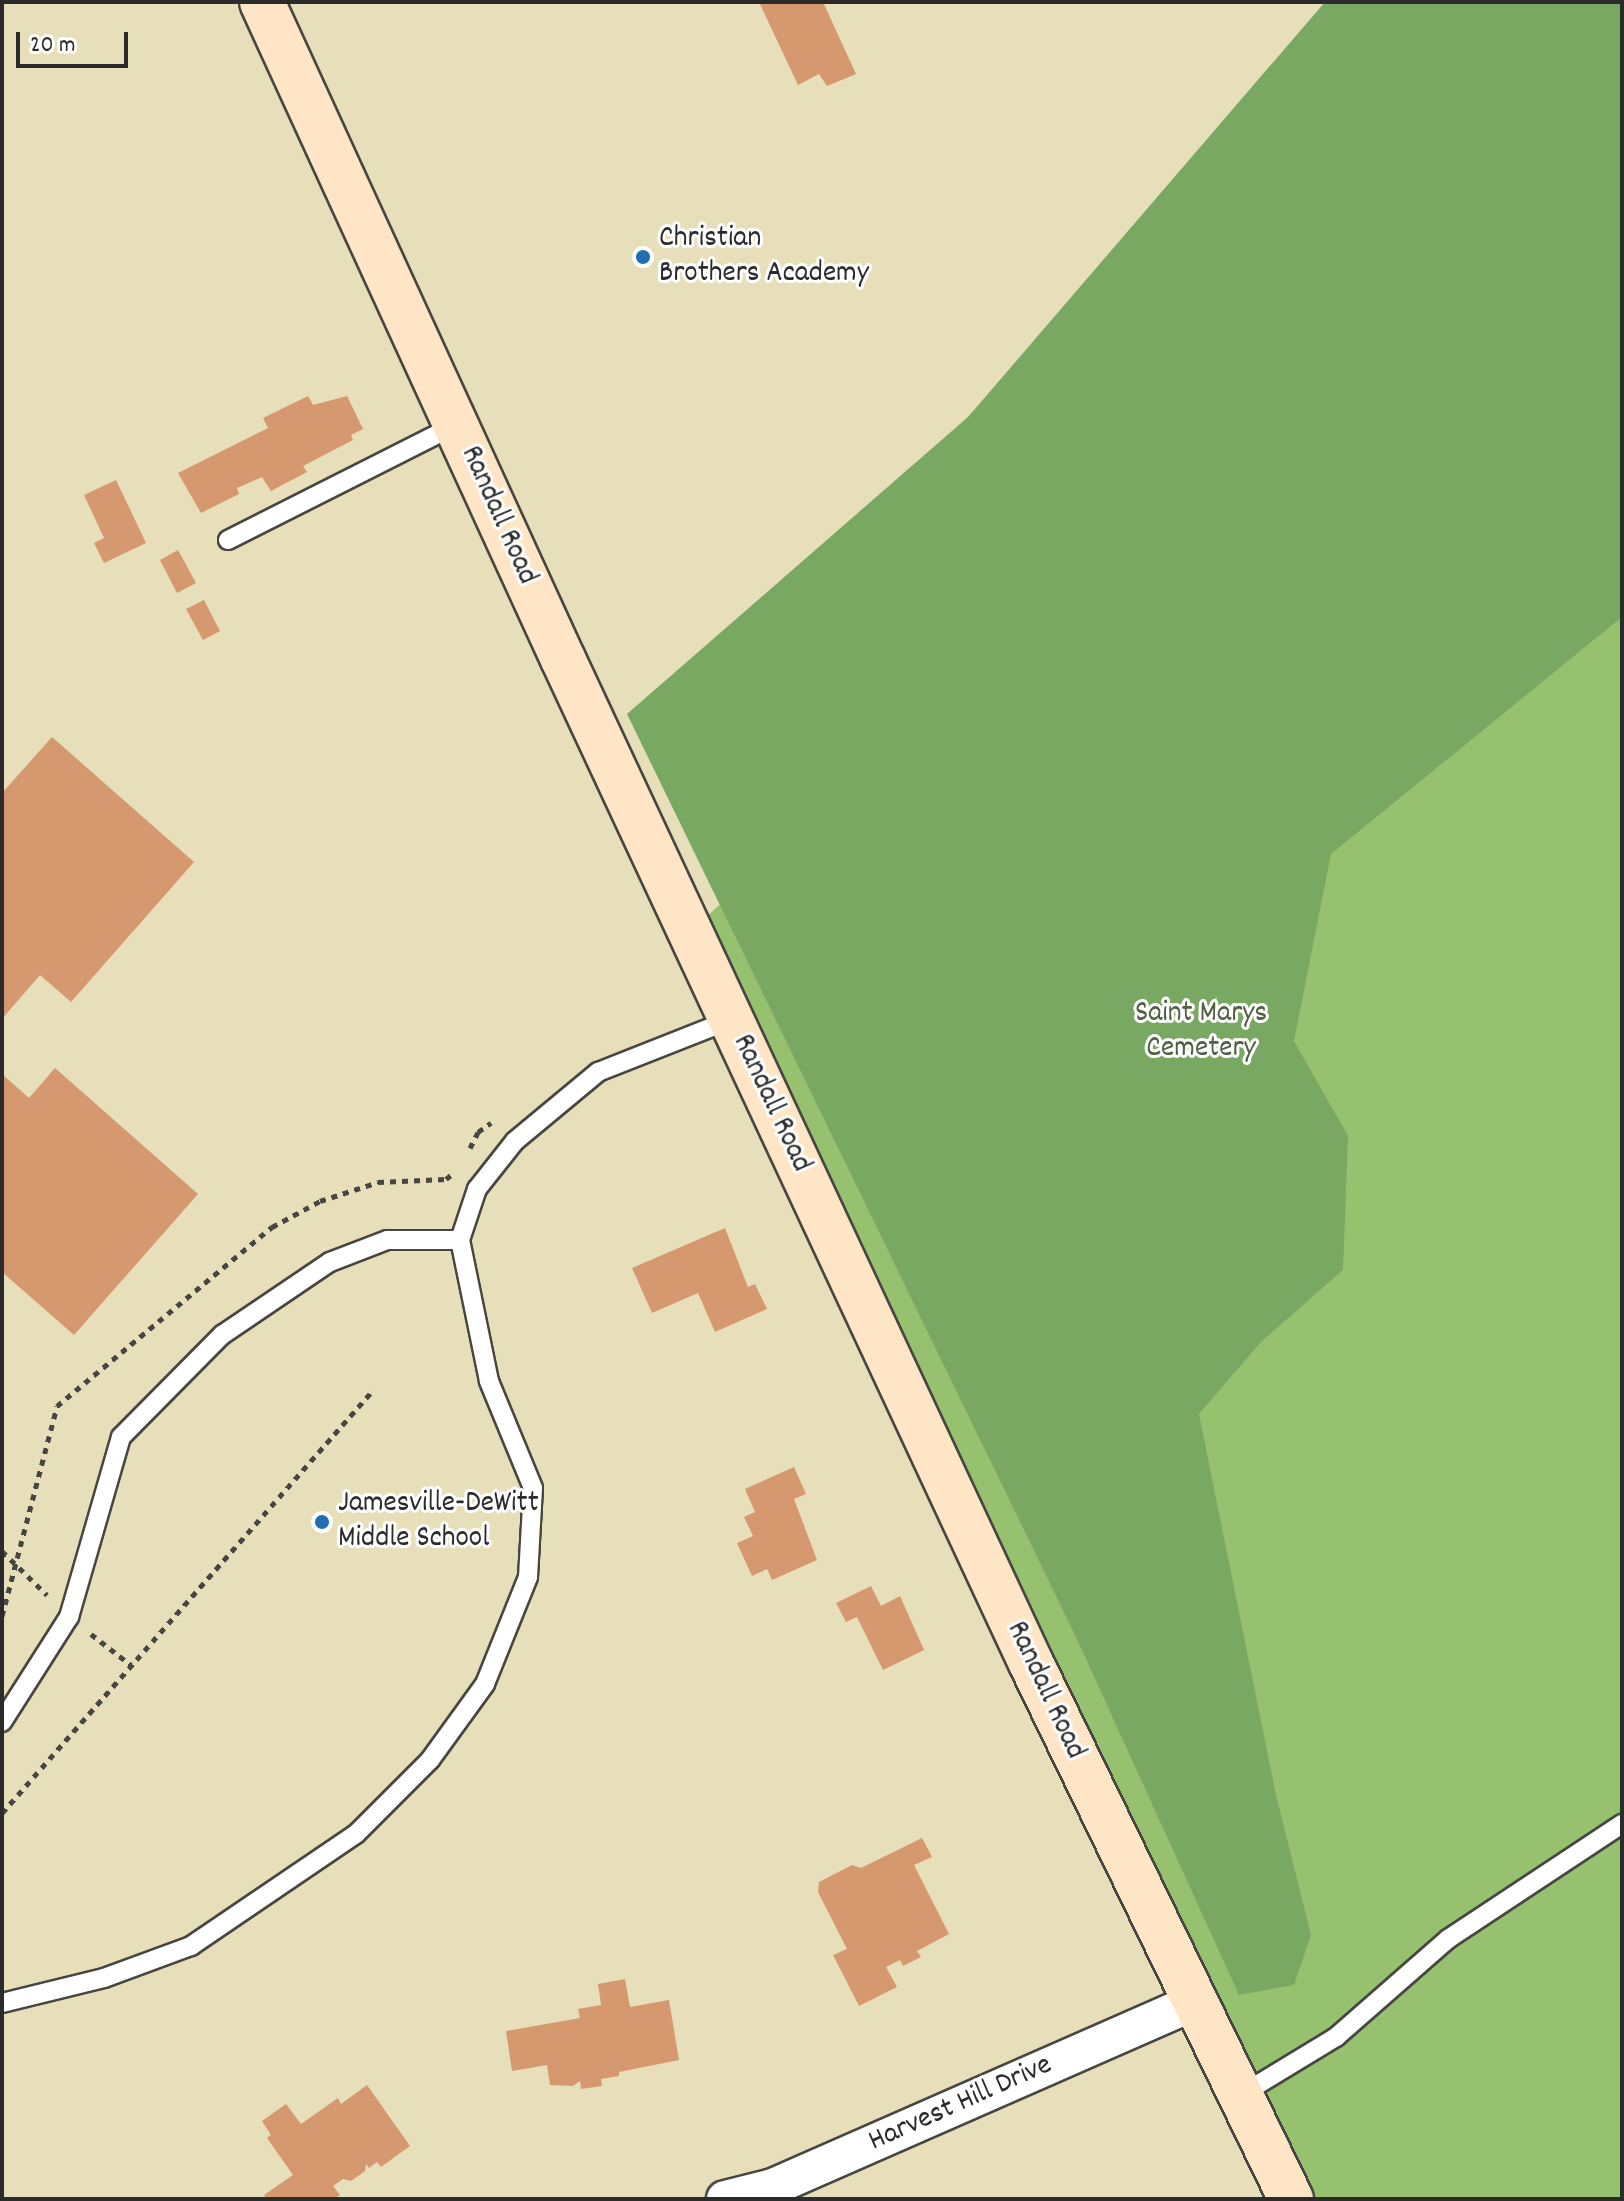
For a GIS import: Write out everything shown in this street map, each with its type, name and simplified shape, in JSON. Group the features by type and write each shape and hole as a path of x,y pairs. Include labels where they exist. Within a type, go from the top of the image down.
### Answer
{"street":[{"name":"Randall Road","path":"262,2 730,1020 1193,2003 1291,2199"},
{"name":"Harvest Hill Drive","path":"725,2199 773,2187 1193,2003"}],"lane":[{"path":"228,540 456,425"},
{"path":"2,2003 104,1978 191,1946 356,1834 430,1760 485,1684 528,1577 533,1488 489,1381 460,1240 477,1189 515,1141 598,1072 730,1020"},
{"path":"2,1722 69,1617 121,1437 222,1335 330,1262 387,1240 460,1240"},
{"path":"1239,2096 1336,2037 1448,1939 1622,1824"}],"path":[{"path":"2,1813 374,1389"}],"green space":[{"path":"1325,2 1622,2 1622,617 1331,854 1294,1041 1348,1136 1343,1270 1261,1342 1199,1414 1276,1795 1311,1935 1294,1985 1239,1995 1076,1637 627,714 968,417"},
{"name":"Saint Marys Cemetery","path":"1622,71 1622,2199 1291,2199 690,932"}],"building":[{"path":"759,2 823,2 856,74 827,86 819,74 798,85"},
{"path":"308,396 313,405 347,396 363,429 351,435 353,440 303,466 307,472 271,491 262,477 237,488 239,494 201,513 178,473 268,428 263,418"},
{"path":"116,480 146,543 104,563 94,543 104,538 84,495"},
{"path":"178,550 196,583 177,593 160,560"},
{"path":"204,600 220,631 203,640 186,609"},
{"path":"52,737 194,862 71,1002 40,975 2,1019 2,793"},
{"path":"55,1068 198,1194 74,1335 2,1272 2,1074 29,1098"},
{"path":"725,1228 748,1287 755,1284 767,1309 715,1332 698,1293 652,1313 632,1268"},
{"path":"794,1467 806,1494 794,1499 817,1560 772,1580 767,1569 752,1576 737,1543 753,1536 744,1517 755,1512 745,1489"},
{"path":"871,1586 881,1606 900,1596 924,1650 883,1670 857,1617 846,1622 836,1603"},
{"path":"922,1838 932,1857 914,1865 949,1934 917,1951 921,1957 903,1966 900,1960 886,1967 897,1987 859,2006 833,1955 847,1949 818,1892 819,1882 852,1865 861,1868"},
{"path":"625,1979 630,2007 669,2000 679,2060 619,2072 619,2076 601,2079 602,2086 581,2089 580,2081 573,2086 550,2085 547,2065 512,2071 506,2031 580,2018 578,2009 601,2005 598,1984"},
{"path":"367,2085 410,2146 381,2167 377,2162 369,2168 366,2164 365,2171 351,2181 343,2179 333,2186 340,2195 334,2199 267,2199 264,2195 293,2175 267,2138 271,2135 262,2121 286,2104 301,2124 338,2098 341,2104"}],"place":[{"name":"Christian Brothers Academy","path":"643,257"},
{"name":"Jamesville-DeWitt Middle School","path":"322,1522"}]}
